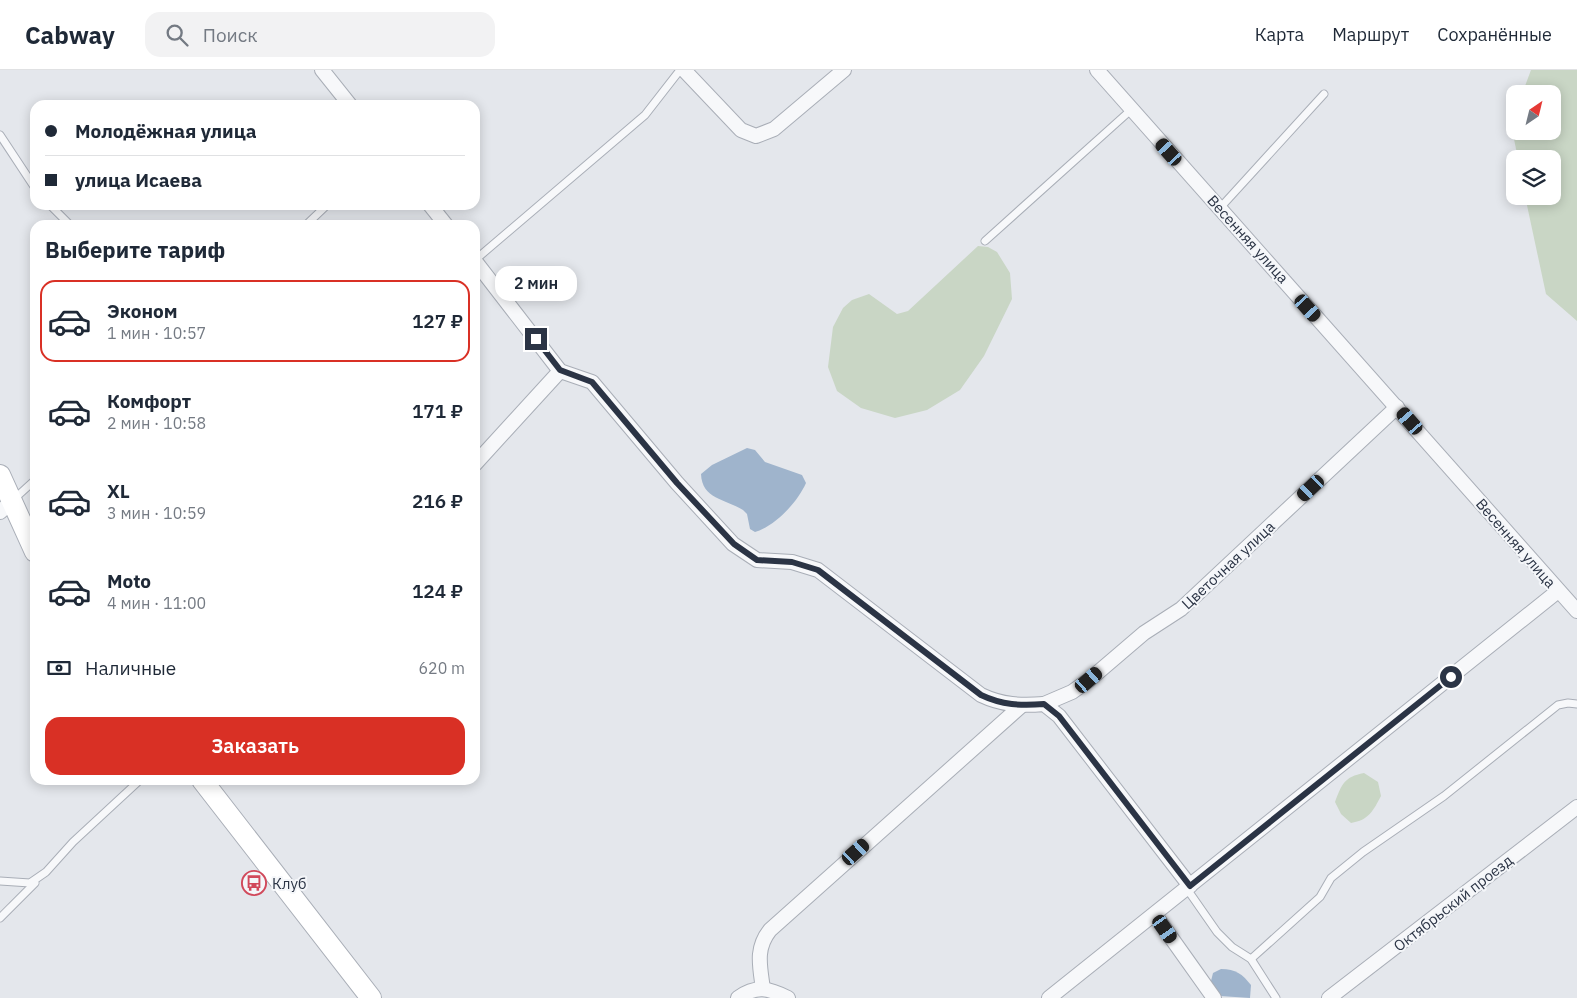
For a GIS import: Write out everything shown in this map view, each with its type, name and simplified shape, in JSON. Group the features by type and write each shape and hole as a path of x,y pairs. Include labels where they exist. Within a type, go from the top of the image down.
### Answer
{"main road":[{"path":"0,475 6,507 30,544"},
{"path":"206,785 370,998"}],"street":[{"path":"322,70 346,100"},
{"path":"684,70 741,130 756,136 774,129 844,70"},
{"name":"Весенняя улица","path":"1096,70 1577,611"},
{"path":"434,210 442,220"},
{"path":"480,267 560,370 480,458"},
{"name":"Цветочная улица","path":"560,370 592,382 677,483 734,544 757,560 792,562 818,570 981,695 993,700 1021,706 1044,704 1072,692 1144,633 1182,609 1397,407"},
{"path":"1050,998 1558,591"},
{"path":"1044,704 1059,716 1188,888"},
{"path":"763,989 759,955 761,941 770,930 1021,706"},
{"name":"Октябрьский проезд","path":"1329,998 1577,807"},
{"path":"1155,915 1214,998"},
{"path":"738,998 748,990 763,989 788,998"}],"lane":[{"path":"480,257 645,115 680,70"},
{"path":"1220,208 1324,94"},
{"path":"985,240 1132,109"},
{"path":"0,135 30,180"},
{"path":"55,210 65,220"},
{"path":"311,220 322,210"},
{"path":"6,507 30,485"},
{"path":"1250,959 1320,897 1331,878 1363,852 1444,796 1558,705 1568,702 1577,704"},
{"path":"0,918 73,842 135,785"},
{"path":"0,881 30,884 46,872"},
{"path":"1188,888 1217,932 1232,947 1250,959 1276,998"}],"green space":[{"path":"1531,70 1577,70 1577,321 1546,294 1527,205 1561,205 1561,150 1516,150 1514,140 1561,140 1561,85 1525,85"},
{"path":"978,246 988,247 997,252 1010,273 1012,299 984,356 960,390 927,410 895,418 861,408 837,391 828,367 833,327 843,308 852,300 869,294 897,314 908,311"},
{"path":"1364,773 1378,782 1381,796 1370,814 1362,820 1351,823 1341,814 1335,802 1340,790 1348,779"}],"water":[{"path":"747,448 755,450 765,462 802,475 806,483 785,513 770,525 755,532 750,529 747,514 743,510 716,497 705,489 701,474 712,465"},
{"path":"1221,969 1235,971 1245,978 1251,985 1250,998 1220,996 1211,981 1213,973"}],"place":[{"name":"Клуб","path":"254,883"}],"route":[{"path":"536,339 560,370 592,382 677,483 734,544 757,560 792,562 818,570 981,695 993,700 1021,706 1044,704 1059,716 1190,886 1451,677"}]}
